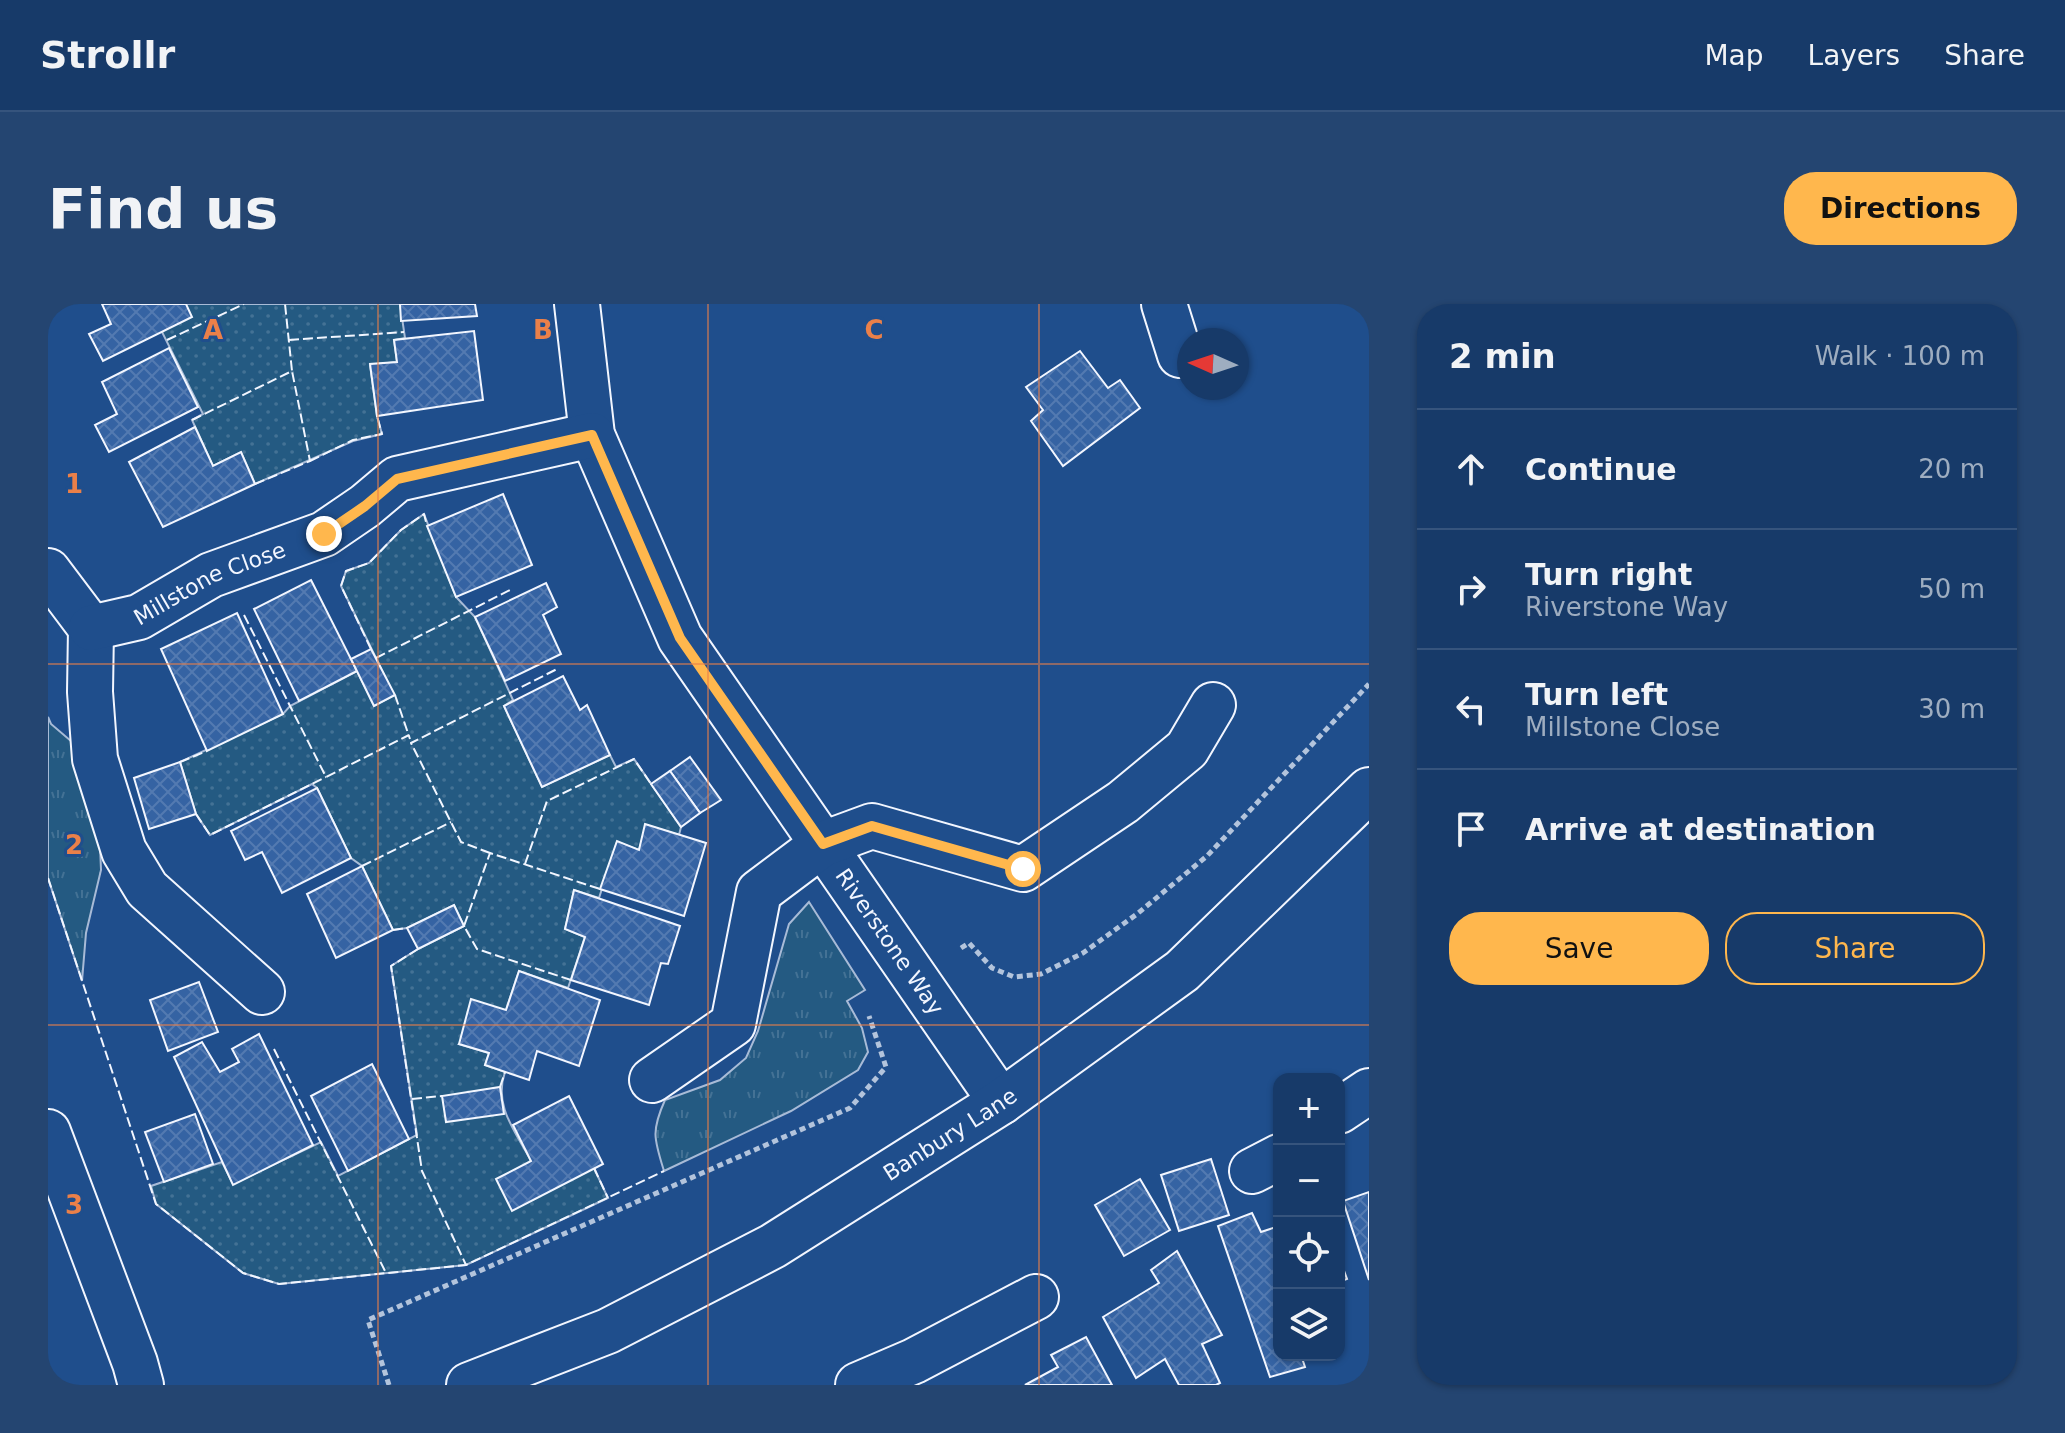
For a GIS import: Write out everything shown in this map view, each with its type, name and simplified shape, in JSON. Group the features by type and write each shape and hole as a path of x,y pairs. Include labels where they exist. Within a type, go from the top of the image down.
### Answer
{"street":[{"name":"Riverstone Way","path":"577,304 592,435 680,638 1001,1102"},
{"path":"1164,304 1177,345"},
{"name":"Millstone Close","path":"91,628 139,617 211,575 324,534 397,479 592,435"},
{"path":"48,571 91,628 90,692 95,759 124,851 147,889 262,992"},
{"path":"652,1080 733,1024 759,892 823,844 872,826 1023,869 1123,802 1187,749 1213,705"},
{"name":"Banbury Lane","path":"469,1385 608,1331 773,1246 1001,1102 1182,971 1362,810"},
{"path":"1345,1107 1369,1091"},
{"path":"48,1132 61,1207 135,1363 141,1385"},
{"path":"858,1385 914,1361 1036,1297"}],"path":[{"path":"389,1385 368,1320 850,1108 886,1067 868,1011 969,943 992,968 1014,977 1041,974 1083,953 1137,914 1207,856 1369,684"}],"green space":[{"path":"186,304 400,304 405,338 394,340 397,362 370,365 382,434 353,441 255,484 241,452 213,466 192,420 203,414 162,332"},
{"path":"424,514 456,597 475,617 513,700 504,706 542,787 610,755 616,767 634,759 681,827 679,835 646,825 639,850 617,842 599,898 574,890 565,929 585,937 568,988 519,971 506,1010 459,1044 489,1053 485,1065 505,1072 502,1084 504,1107 531,1161 594,1168 608,1198 466,1265 279,1284 243,1273 156,1204 151,1186 222,1162 233,1184 321,1142 338,1176 417,1135 391,966 464,926 454,905 407,928 393,930 362,866 351,858 317,788 312,784 210,835 196,814 180,762 283,714 290,706 357,671 374,706 394,695 341,586 346,571 369,563 401,530"},
{"path":"48,717 51,724 78,747 99,821 101,870 86,933 82,981 48,878"},
{"path":"809,902 865,990 847,1001 862,1028 868,1052 858,1070 791,1111 664,1171 656,1135 665,1100 720,1080 746,1058 758,1031 789,924"}],"building":[{"path":"102,304 186,304 192,317 103,361 89,334 111,324"},
{"path":"400,304 475,304 477,316 401,321"},
{"path":"474,331 483,400 377,416 370,364 397,362 394,340"},
{"path":"169,348 198,407 109,452 95,425 117,414 102,382"},
{"path":"1080,351 1108,388 1120,380 1140,408 1063,466 1031,421 1043,410 1026,387"},
{"path":"195,427 213,466 241,452 255,484 163,527 129,462"},
{"path":"503,494 532,565 456,597 427,526"},
{"path":"311,580 357,671 299,701 254,609"},
{"path":"546,583 557,607 543,615 561,654 505,681 475,617"},
{"path":"237,613 283,714 207,751 161,649"},
{"path":"371,649 395,695 374,706 351,659"},
{"path":"563,676 580,710 587,705 610,755 542,787 504,706"},
{"path":"690,757 721,800 700,813 670,771"},
{"path":"180,762 196,814 149,829 134,778"},
{"path":"670,771 700,813 681,827 651,784"},
{"path":"317,788 351,858 282,893 262,852 245,860 231,831"},
{"path":"645,824 706,843 684,916 600,889 617,841 639,850"},
{"path":"362,866 393,930 336,958 307,894"},
{"path":"574,890 680,926 668,964 661,963 649,1005 571,980 585,937 565,929"},
{"path":"454,905 464,926 418,949 407,928"},
{"path":"519,971 600,1000 579,1066 537,1051 529,1080 485,1065 489,1053 459,1044 471,999 506,1010"},
{"path":"199,982 218,1032 168,1051 150,1000"},
{"path":"259,1034 313,1145 233,1185 174,1057 202,1042 220,1072 239,1062 232,1049"},
{"path":"372,1064 409,1139 348,1171 311,1096"},
{"path":"500,1087 504,1114 446,1122 442,1096"},
{"path":"569,1096 603,1164 512,1211 496,1179 531,1161 513,1125"},
{"path":"195,1114 213,1164 164,1182 145,1132"},
{"path":"1211,1159 1229,1215 1179,1231 1161,1175"},
{"path":"1140,1179 1170,1230 1124,1256 1095,1205"},
{"path":"1369,1192 1369,1280 1345,1207 1345,1200"},
{"path":"1252,1213 1261,1232 1273,1228 1273,1361 1303,1361 1305,1367 1270,1377 1218,1226"},
{"path":"1177,1251 1222,1335 1202,1344 1220,1383 1216,1385 1179,1385 1165,1359 1136,1378 1103,1317 1159,1283 1151,1270"},
{"path":"1086,1337 1112,1385 1025,1385 1058,1367 1051,1355"}],"fence":[{"path":"167,340 244,304"},
{"path":"192,420 292,371 285,304"},
{"path":"289,340 404,332"},
{"path":"255,484 310,461 292,371"},
{"path":"310,461 353,440 382,434 377,416"},
{"path":"371,649 341,586 346,571 369,563 401,530 424,514 427,526"},
{"path":"376,658 510,590"},
{"path":"244,615 326,777 409,735"},
{"path":"490,853 461,842 411,743 559,668"},
{"path":"395,695 410,739"},
{"path":"180,762 207,751"},
{"path":"525,864 547,801 634,759 651,784"},
{"path":"196,814 210,835 326,777"},
{"path":"362,866 451,822"},
{"path":"571,980 477,949 464,926 490,853 600,889"},
{"path":"48,878 156,1204 243,1273 279,1284 466,1265 664,1171"},
{"path":"393,930 407,928"},
{"path":"418,949 391,966 422,1171 466,1265"},
{"path":"274,1049 386,1273"},
{"path":"500,1087 505,1072"},
{"path":"412,1099 442,1096"},
{"path":"594,1168 608,1198"}],"route":[{"path":"324,534 397,479 592,435 680,638 823,844 872,826 1023,869"}]}
